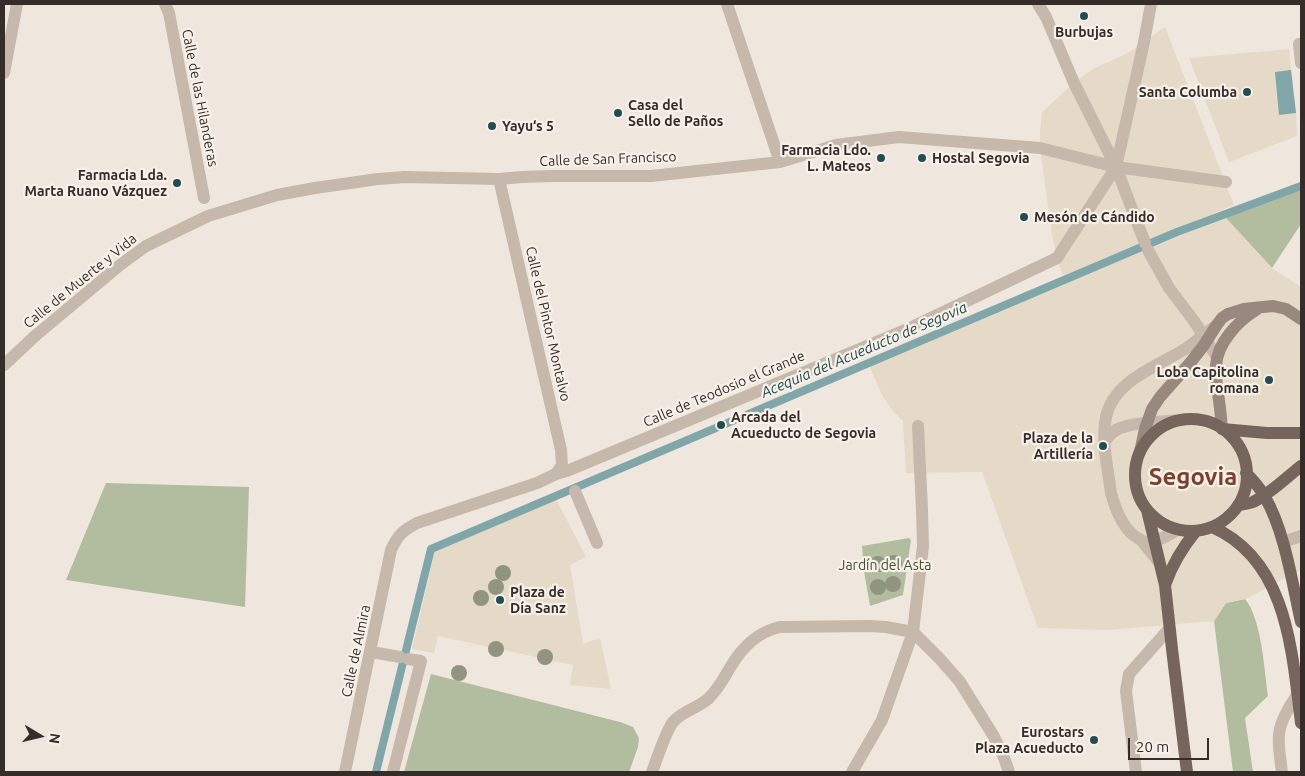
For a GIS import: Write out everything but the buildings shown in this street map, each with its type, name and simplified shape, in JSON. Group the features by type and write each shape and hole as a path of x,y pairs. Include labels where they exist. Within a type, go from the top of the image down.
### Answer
{"main road":[{"path":"1180,420 1206,421 1222,429 1235,441 1245,464 1244,489 1238,505 1227,518 1212,527 1196,531 1177,530 1161,522 1142,503 1136,486 1135,469 1140,452 1150,438 1163,426 1180,420"},
{"path":"1222,429 1267,433 1301,433"},
{"path":"1238,505 1252,502 1264,495 1301,466"},
{"path":"1246,473 1264,495 1272,509 1301,622"},
{"path":"1275,519 1278,499 1288,476"},
{"path":"1147,510 1165,585 1187,772"},
{"path":"1212,527 1224,532 1242,545 1260,566 1271,584 1280,604 1287,630 1301,723"},
{"path":"1165,585 1178,554 1196,531"}],"street":[{"path":"4,73 17,4"},
{"name":"Calle de las Hilanderas","path":"165,4 169,13 204,198"},
{"path":"727,4 780,162"},
{"path":"1038,4 1046,17 1074,83 1116,167 1147,246 1169,288 1194,321 1217,357"},
{"path":"1046,17 1047,4"},
{"path":"1116,167 1151,4"},
{"path":"1299,44 1301,63"},
{"name":"Calle de San Francisco","path":"208,216 276,195 378,179 650,176 780,162 836,145 899,137 1040,148 1116,167 1226,182"},
{"name":"Calle de Teodosio el Grande","path":"398,536 406,528 417,522 537,483 910,328 1057,258 1116,167"},
{"name":"Calle del Pintor Montalvo","path":"499,179 561,450 561,472"},
{"name":"Calle de Muerte y Vida","path":"4,365 35,336 120,265 146,246 208,216"},
{"path":"1140,452 1152,409 1190,363 1205,338 1222,318 1244,309 1280,307 1301,319"},
{"path":"1222,429 1216,380 1217,357 1232,331 1244,318 1258,308"},
{"path":"1159,562 1140,540 1132,534 1116,511 1111,493 1105,441 1107,415 1114,398 1139,375 1205,338"},
{"path":"1105,441 1110,434 1122,427 1180,420"},
{"path":"852,772 882,720 913,632 923,546 918,426"},
{"path":"561,472 573,487 597,543"},
{"path":"1140,540 1146,542 1154,541 1177,530"},
{"name":"Calle de Almira","path":"345,772 391,550 398,536"},
{"path":"1282,542 1301,536"},
{"path":"652,772 672,723 688,710 706,700 718,688 736,657 756,637 768,630 780,627 870,626 913,632 940,659 960,682 993,735 1009,772"},
{"path":"1136,772 1126,691 1128,674 1169,628"},
{"path":"371,652 410,659 392,772"},
{"path":"1282,772 1278,738 1280,724 1298,695"}],"green space":[{"path":"1301,189 1301,224 1272,268 1225,217"},
{"path":"106,483 249,487 245,607 66,580"},
{"name":"Jardín del Asta","path":"909,538 911,540 903,595 870,606 862,546"},
{"path":"1245,599 1251,608 1259,632 1268,696 1245,718 1253,772 1233,772 1214,621 1226,603"},
{"path":"431,674 620,722 633,727 639,738 638,747 629,772 404,772"}],"shaded area":[{"path":"1165,27 1234,205 1063,276 1052,235 1040,148 1042,112 1074,83 1093,69 1128,53"},
{"name":"Santa Columba","path":"1289,49 1297,136 1229,162 1189,58"},
{"name":"Plaza de la Artillería","path":"1225,217 1272,268 1301,287 1301,570 1245,599 1226,603 1214,621 1107,630 1038,628 982,472 906,473 903,421 892,410 882,395 869,365"},
{"name":"Plaza de Día Sanz","path":"556,499 586,557 570,565 583,644 600,638 611,689 570,685 573,665 438,636 434,653 412,649 435,551"}],"water":[{"path":"1291,70 1296,113 1279,115 1275,72"}],"waterway":[{"name":"Acequia del Acueducto de Segovia","path":"376,772 431,549 1177,232 1301,186"}],"place":[{"name":"Burbujas","path":"1084,16"},
{"name":"Santa Columba","path":"1247,92"},
{"name":"Casa del Sello de Paños","path":"618,113"},
{"name":"Yayu‘s 5","path":"492,126"},
{"name":"Farmacia Ldo. L. Mateos","path":"881,158"},
{"name":"Hostal Segovia","path":"922,158"},
{"name":"Farmacia Lda. Marta Ruano Vázquez","path":"177,183"},
{"name":"Mesón de Cándido","path":"1024,217"},
{"name":"Loba Capitolina romana","path":"1269,380"},
{"name":"Arcada del Acueducto de Segovia","path":"721,425"},
{"name":"Plaza de la Artillería","path":"1103,446"},
{"name":"Plaza de Día Sanz","path":"500,600"},
{"name":"Eurostars Plaza Acueducto","path":"1094,740"}],"district":[{"name":"Segovia","path":"1193,477"}]}
